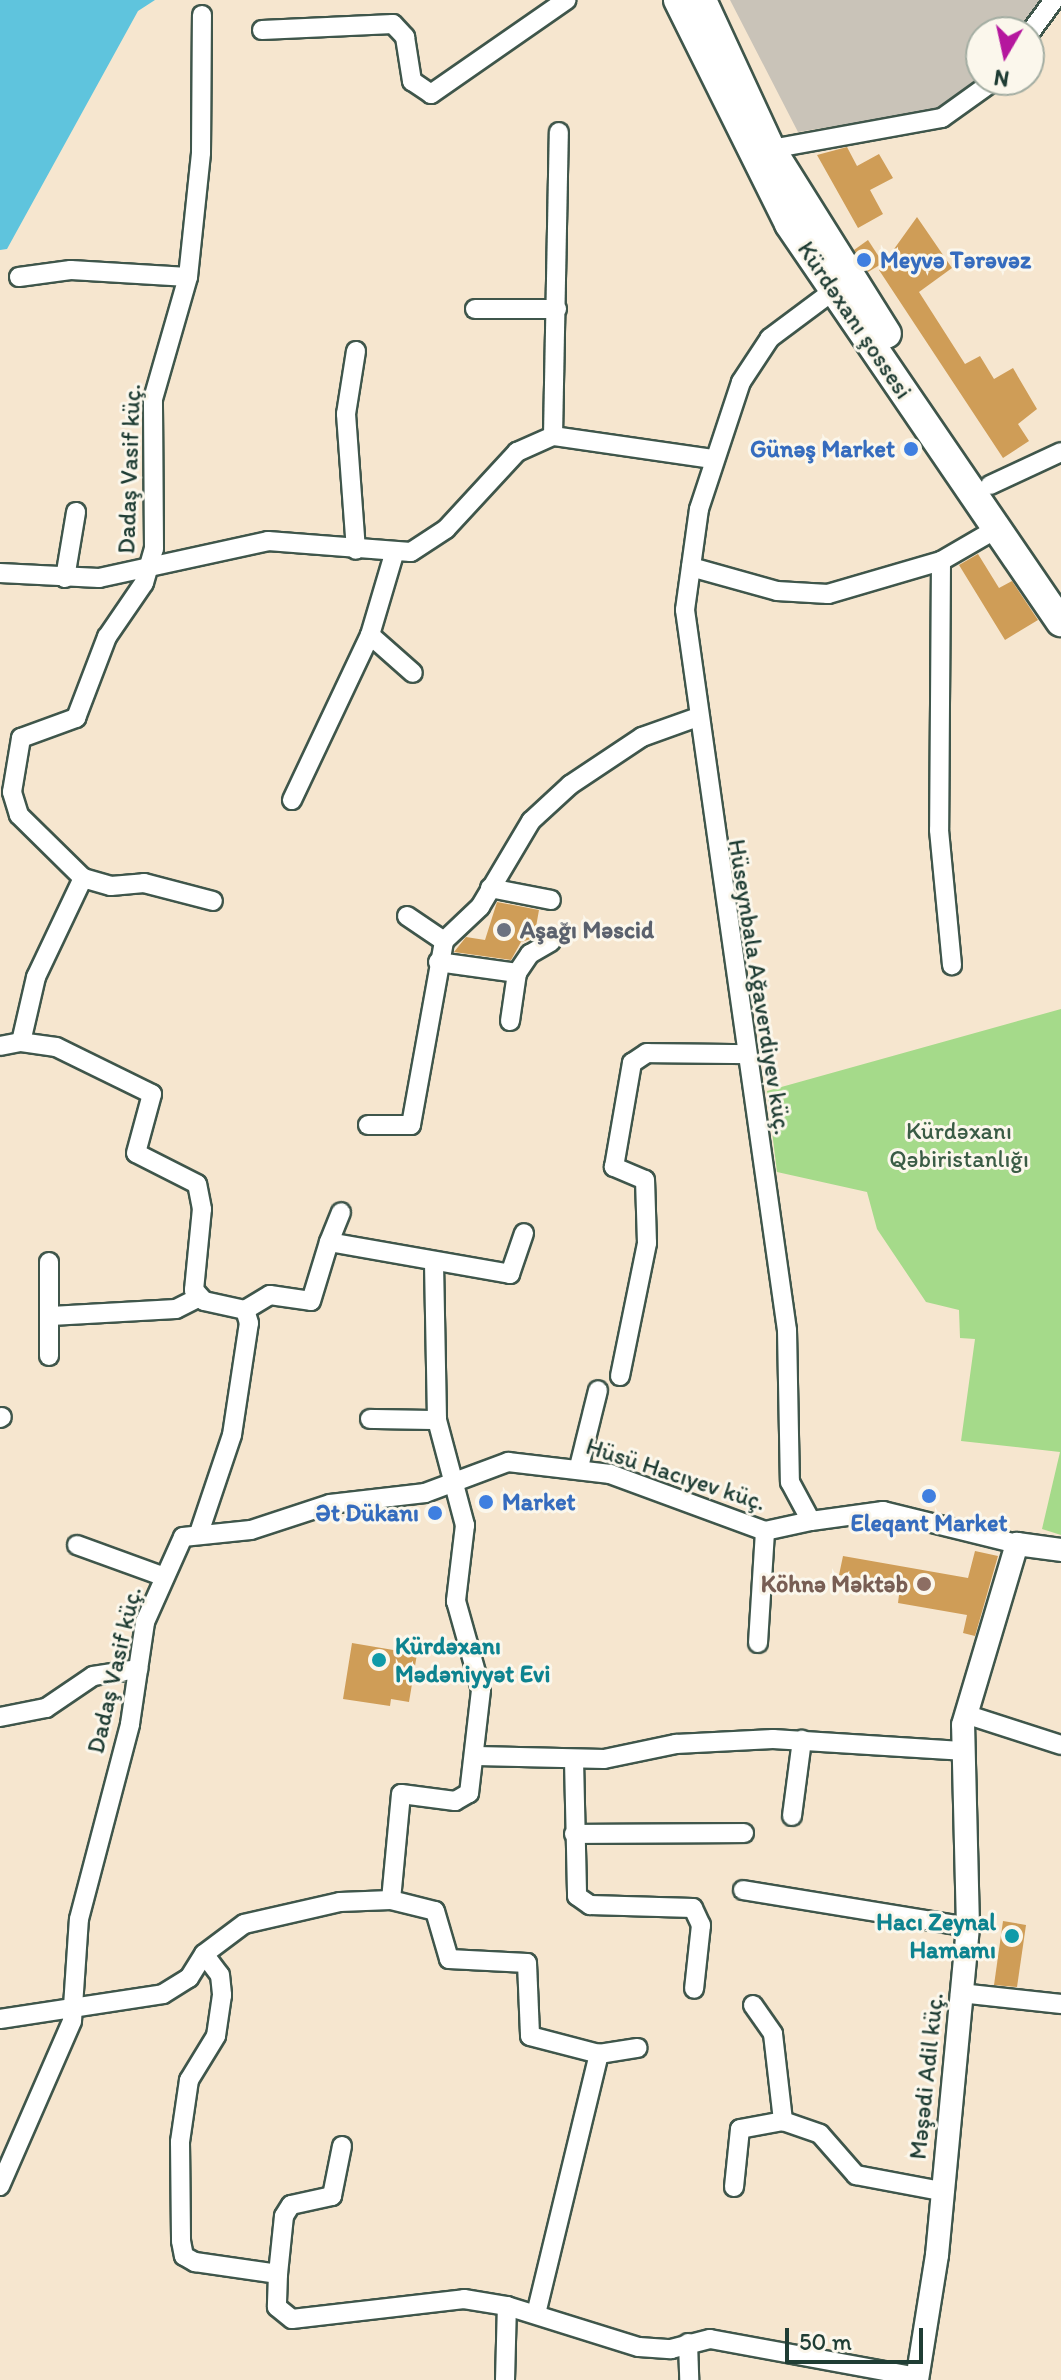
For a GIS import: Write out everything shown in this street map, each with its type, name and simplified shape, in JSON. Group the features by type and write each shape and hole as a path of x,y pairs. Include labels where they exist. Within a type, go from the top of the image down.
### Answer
{"main road":[{"name":"Kürdəxanı şossesi","path":"678,0 753,157 842,286 1061,622"},
{"name":"Kürdəxanı şossesi","path":"702,0 771,149 842,286 990,485 1061,590"}],"street":[{"path":"262,30 393,24 405,37 412,81 431,94 566,0"},
{"name":"Dadaş Vasif küç.","path":"83,878 19,815 12,792 18,751 29,730 76,718 107,637 149,569 157,513 153,399 188,277 202,139 202,15"},
{"path":"771,149 942,118 973,96"},
{"path":"553,436 559,132"},
{"path":"19,277 71,270 188,277"},
{"name":"Hüseynbala Ağaverdiyev küç.","path":"811,1521 790,1482 787,1330 684,647 691,567 712,459 756,355 842,286"},
{"path":"475,309 557,309"},
{"path":"356,351 346,414 356,550"},
{"path":"0,573 65,578 149,569 268,541 394,554 427,546 517,452 553,436 712,459"},
{"path":"990,485 1061,452"},
{"path":"65,578 76,512"},
{"path":"691,567 777,591 828,594 941,561 998,528"},
{"path":"292,800 370,635 394,554"},
{"path":"941,561 938,817 952,965"},
{"path":"370,635 413,673"},
{"path":"368,1125 411,1125 444,941 490,888 547,803 642,737 695,718"},
{"path":"21,1042 33,985 83,878 111,886 144,883 213,901"},
{"path":"490,888 551,900"},
{"path":"407,916 444,941"},
{"path":"510,1021 517,973 551,942"},
{"path":"438,962 517,973"},
{"path":"0,1046 21,1042 56,1047 152,1094 136,1153 197,1184 198,1298"},
{"path":"620,1376 647,1243 645,1180 614,1167 632,1063 647,1053 747,1054"},
{"path":"51,1316 176,1309 198,1298 245,1310 270,1295 311,1301 341,1212"},
{"path":"329,1242 510,1274 524,1233"},
{"path":"49,1262 49,1356"},
{"path":"391,1900 401,1794 463,1800 477,1756 480,1678 456,1601 465,1525 456,1479 437,1420 434,1263"},
{"name":"Dadaş Vasif küç.","path":"0,2186 73,2009 87,1874 138,1669 147,1613 178,1543 199,1533 232,1435 249,1335 245,1310"},
{"path":"579,1467 598,1390"},
{"path":"370,1419 437,1420"},
{"name":"Hüsü Hacıyev küç.","path":"199,1533 251,1530 308,1509 425,1493 508,1462 579,1467 765,1531 811,1521"},
{"path":"811,1521 883,1511 952,1522 1017,1544 1061,1550"},
{"path":"758,1643 765,1531"},
{"name":"Məşədi Adil küç.","path":"917,2379 941,2191 968,1927 962,1751 965,1714 1017,1544"},
{"path":"77,1545 162,1576"},
{"path":"0,1717 46,1708 93,1676 138,1669"},
{"path":"965,1714 1061,1745"},
{"path":"477,1756 574,1760 676,1744 802,1740 962,1751"},
{"path":"792,1816 802,1740"},
{"path":"574,1760 574,1887 582,1902 683,1906 700,1914 694,1989"},
{"path":"574,1834 744,1833"},
{"path":"743,1890 968,1927"},
{"path":"0,2019 163,1994 189,1978 204,1954 244,1924 340,1902 391,1900 435,1911 449,1959 527,1963 530,2036 599,2054 638,2048"},
{"path":"204,1954 220,1975 222,1995 216,2036 189,2080 179,2157 184,2256 195,2262 278,2274"},
{"path":"960,1993 1061,2004"},
{"path":"753,2005 773,2034 783,2121"},
{"path":"536,2314 599,2054"},
{"path":"734,2187 740,2129 783,2121 820,2134 856,2175 941,2191"},
{"path":"342,2146 332,2196 291,2205 284,2216 277,2307 292,2319 464,2299 507,2306 639,2347 710,2339 917,2379"},
{"path":"505,2380 507,2306"},
{"path":"688,2343 689,2380"}],"shaded area":[{"path":"730,0 1044,0 1032,16 965,16 965,94 951,107 798,132"}],"green space":[{"name":"Kürdəxanı Qəbiristanlığı","path":"1061,1009 1061,1535 1042,1529 1060,1452 961,1441 975,1339 960,1338 959,1310 926,1302 877,1229 867,1192 777,1172 767,1091"}],"water":[{"path":"0,0 155,0 138,11 7,249 0,250"}],"building":[{"path":"847,147 857,166 879,154 893,178 870,190 883,214 858,228 817,155"},
{"path":"917,217 952,268 919,292 965,364 980,356 994,379 1013,368 1037,409 1018,424 1029,441 1003,458 879,270"},
{"path":"868,240 883,263 868,272 854,250"},
{"path":"978,554 999,588 1012,581 1038,620 1005,640 959,565"},
{"path":"497,902 539,910 534,938 521,942 511,960 454,952 466,937 485,940"},
{"path":"975,1551 998,1556 975,1636 963,1633 967,1615 898,1603 900,1587 839,1575 843,1556 968,1578"},
{"path":"352,1643 417,1654 409,1702 391,1699 390,1706 343,1699"},
{"path":"1003,1921 1026,1925 1017,1987 994,1985"}],"place":[{"name":"Meyvə Tərəvəz","path":"864,260"},
{"name":"Günəş Market","path":"911,449"},
{"name":"Aşağı Məscid","path":"504,930"},
{"name":"Eleqant Market","path":"929,1496"},
{"name":"Market","path":"486,1502"},
{"name":"Ət Dükanı","path":"435,1513"},
{"name":"Köhnə Məktəb","path":"924,1584"},
{"name":"Kürdəxanı Mədəniyyət Evi","path":"379,1660"},
{"name":"Hacı Zeynal Hamamı","path":"1012,1936"}]}
